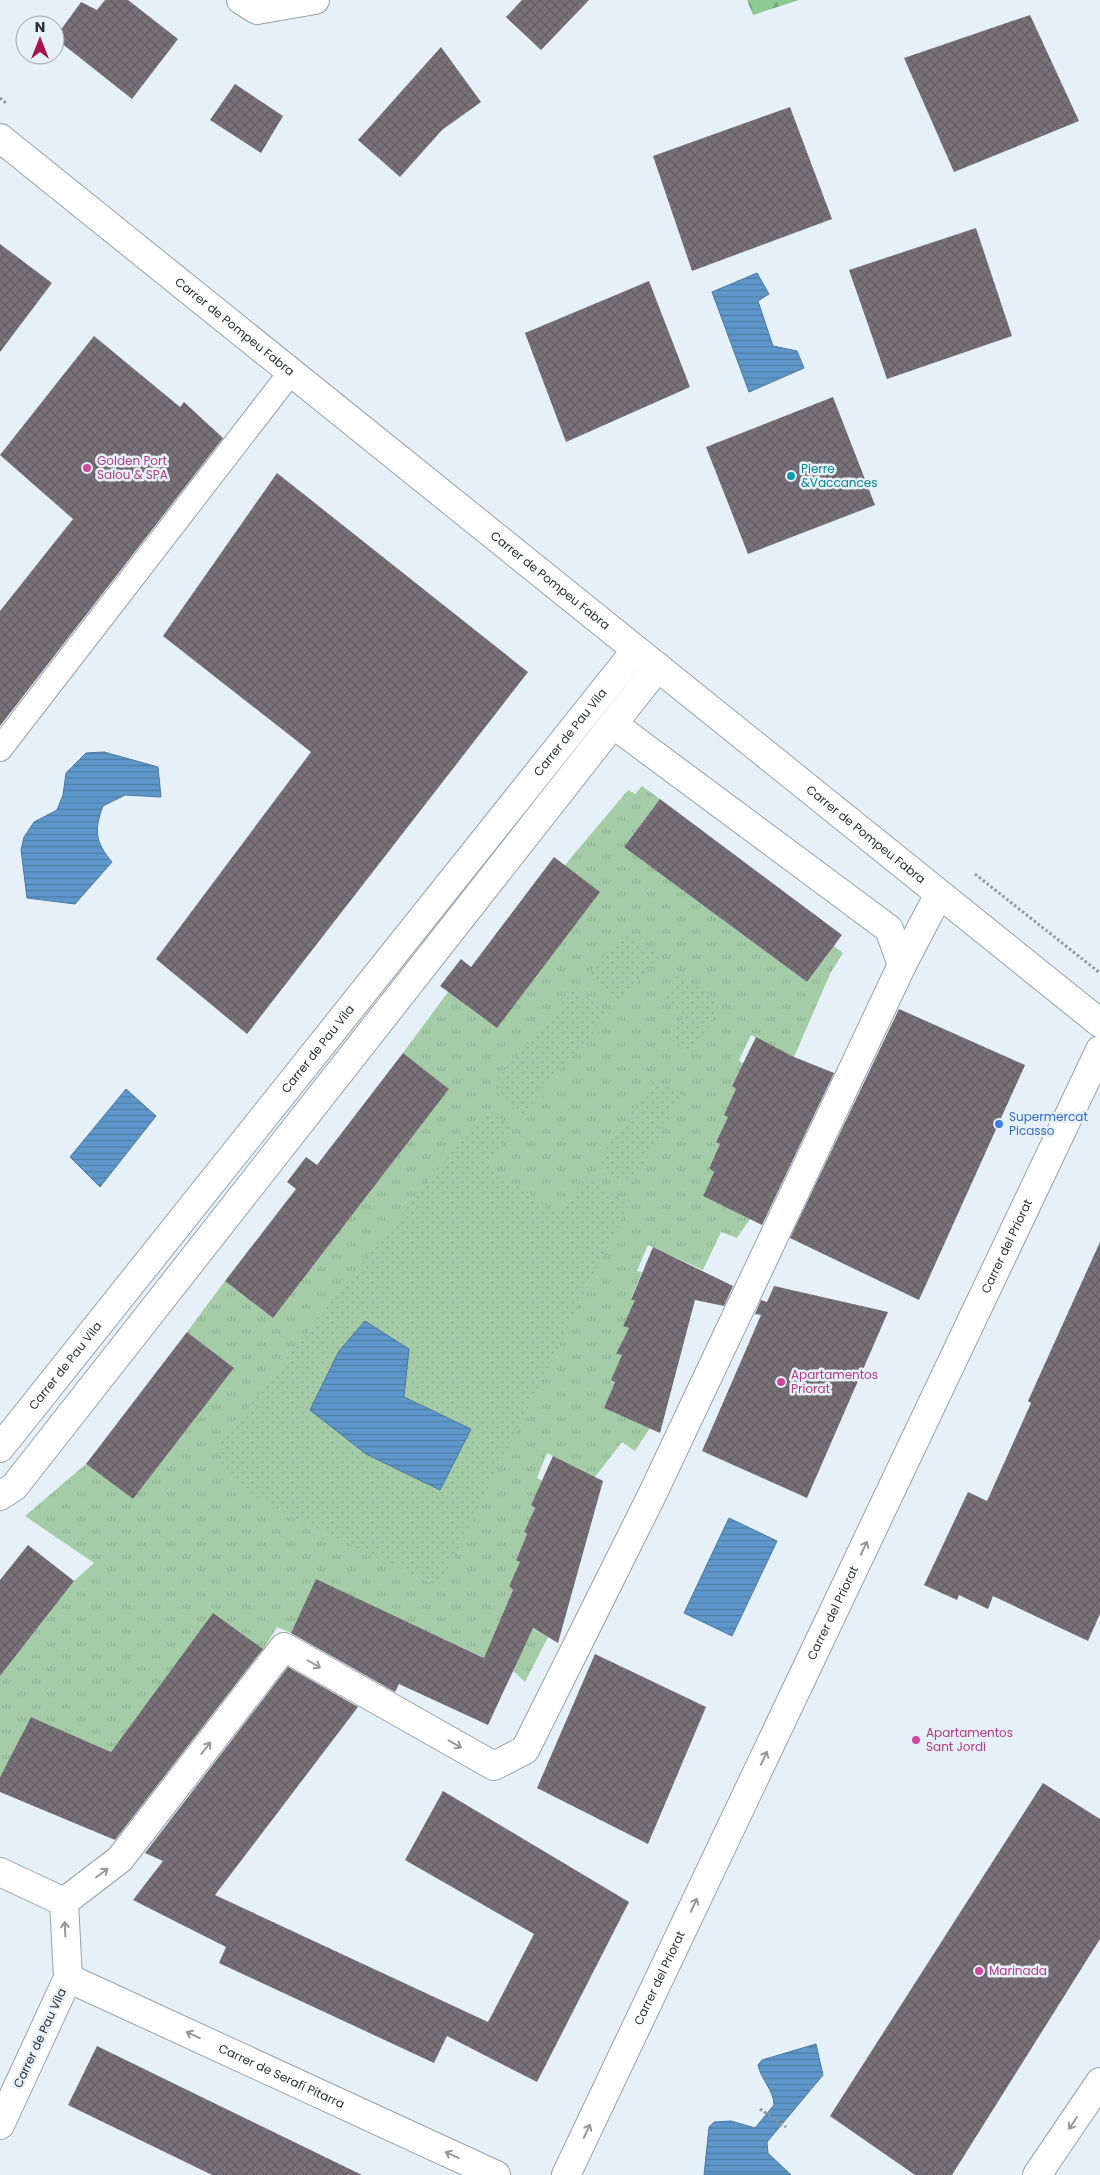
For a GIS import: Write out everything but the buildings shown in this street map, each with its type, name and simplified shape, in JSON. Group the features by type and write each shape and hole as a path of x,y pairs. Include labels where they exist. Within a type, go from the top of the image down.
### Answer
{"street":[{"path":"241,0 257,10 315,0"},
{"name":"Carrer de Pompeu Fabra","path":"0,138 1100,1023"},
{"name":"Carrer de Pau Vila","path":"0,1448 636,650"},
{"path":"0,1496 14,1487 658,667"},
{"path":"613,724 889,929 902,965"},
{"path":"64,1902 120,1859 284,1647 494,1766 525,1750 652,1495 902,965 939,894"},
{"name":"Carrer del Priorat","path":"566,2175 1100,1050"},
{"path":"0,1872 64,1902"},
{"path":"64,1902 68,1978"},
{"name":"Carrer de Pau Vila","path":"0,2125 68,1978"},
{"name":"Carrer de Serafí Pitarra","path":"68,1978 496,2175"},
{"path":"1037,2175 1100,2082"}],"lane":[{"path":"0,749 291,372"}],"path":[{"path":"760,2109 786,2127"}],"green space":[{"path":"747,0 799,0 753,15"},
{"path":"642,786 660,799 624,847 807,982 834,946 843,953 830,974 794,1057 751,1035 739,1060 743,1063 732,1086 736,1089 728,1117 716,1142 720,1144 709,1167 714,1172 703,1196 750,1219 737,1238 721,1232 703,1270 648,1245 637,1271 642,1272 631,1299 635,1300 623,1326 629,1328 616,1354 622,1355 615,1382 604,1408 650,1428 635,1451 622,1442 595,1477 547,1453 537,1478 542,1481 531,1505 535,1508 524,1532 527,1534 516,1559 521,1562 509,1585 513,1590 503,1613 548,1637 525,1682 513,1671 316,1580 291,1633 277,1627 263,1650 213,1614 111,1752 31,1717 0,1777 0,1676 74,1581 94,1563 25,1516 86,1464 133,1499 234,1368 187,1332 225,1281 273,1318 449,1089 403,1053 448,992 497,1028 565,865 628,790 635,794"},
{"path":"625,933 660,956 620,1002 587,976"},
{"path":"680,973 721,1003 693,1053 670,1040 685,1015 662,999"},
{"path":"576,987 608,1015 522,1115 490,1087"},
{"path":"655,1079 682,1095 631,1187 596,1164"},
{"path":"487,1109 513,1128 488,1166 559,1214 585,1177 629,1204 439,1587 272,1507 258,1498 221,1465 219,1445 357,1269"}],"water":[{"path":"757,273 769,294 758,301 773,346 797,351 804,368 749,392 712,292"},
{"path":"104,752 158,767 161,797 125,795 103,806 98,822 98,836 102,848 112,862 75,904 27,898 21,850 24,837 34,822 57,810 63,795 66,773 86,753"},
{"path":"126,1089 156,1116 100,1187 70,1157"},
{"path":"365,1321 409,1349 404,1397 471,1429 440,1490 366,1454 310,1410 339,1351"},
{"path":"729,1518 777,1541 732,1636 684,1613"},
{"path":"816,2044 823,2075 767,2142 768,2153 791,2175 704,2175 709,2127 714,2122 731,2121 755,2128 774,2105 772,2095 758,2065 762,2060"}],"place":[{"name":"Golden Port Salou & SPA","path":"87,468"},
{"name":"Pierre &Vaccances","path":"791,476"},
{"name":"Supermercat Picasso","path":"999,1124"},
{"name":"Apartamentos Priorat","path":"781,1382"},
{"name":"Apartamentos Sant Jordi","path":"916,1740"},
{"name":"Marinada","path":"979,1971"}]}
